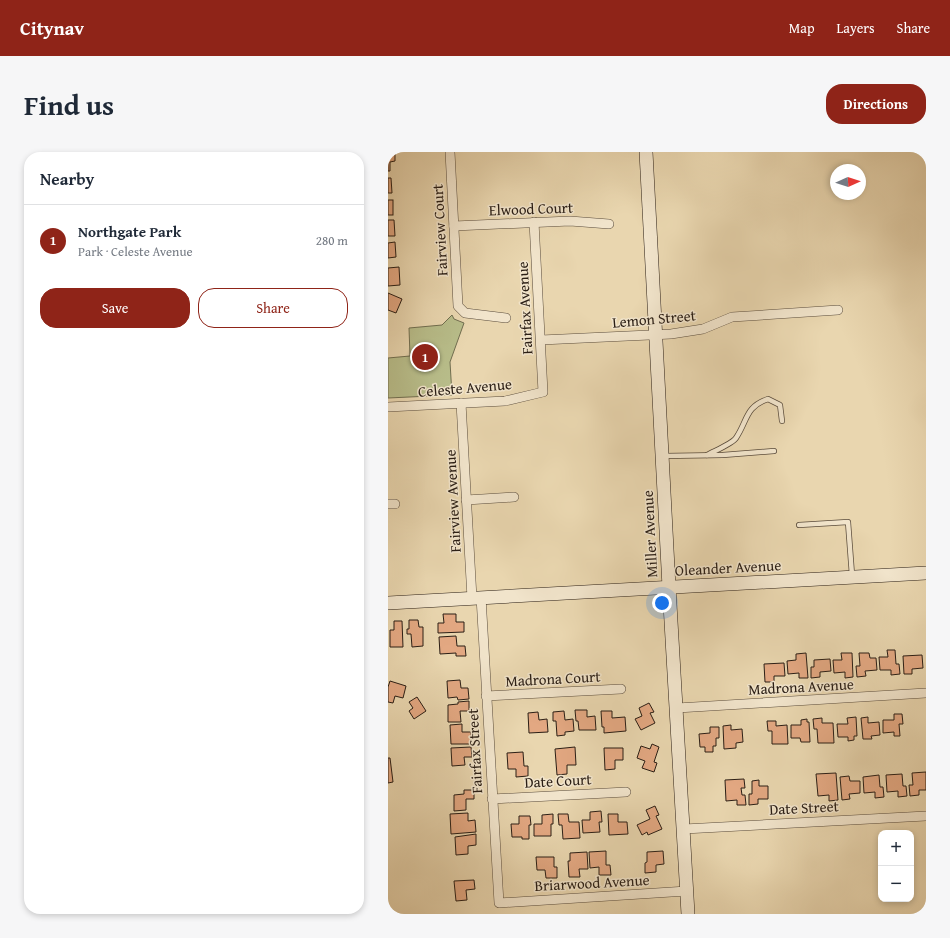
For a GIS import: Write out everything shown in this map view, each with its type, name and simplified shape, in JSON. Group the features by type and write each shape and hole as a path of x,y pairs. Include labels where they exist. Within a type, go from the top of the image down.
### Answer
{"street":[{"name":"Fairview Court","path":"450,152 458,306 465,313 506,318"},
{"name":"Miller Avenue","path":"646,152 688,914"},
{"name":"Elwood Court","path":"454,226 570,221 609,224"},
{"name":"Fairfax Avenue","path":"534,222 543,392"},
{"name":"Lemon Street","path":"541,340 655,334 703,329 732,317 838,310"},
{"name":"Celeste Avenue","path":"388,407 504,401 543,392"},
{"name":"Fairview Avenue","path":"461,403 466,500 477,598"},
{"path":"466,500 514,497"},
{"name":"Oleander Avenue","path":"388,602 926,572"},
{"name":"Fairfax Street","path":"477,598 486,696 499,903"},
{"name":"Madrona Court","path":"486,696 621,689"},
{"name":"Madrona Avenue","path":"677,708 926,694"},
{"name":"Date Court","path":"492,799 626,792"},
{"name":"Date Street","path":"684,829 926,816"},
{"name":"Briarwood Avenue","path":"499,903 687,891"}],"lane":[{"path":"707,455 735,439 754,405 768,399 780,405 782,421"},
{"path":"662,456 774,451"},
{"path":"799,525 848,522 852,577"}],"green space":[{"path":"452,315 454,319 464,323 450,362 452,395 388,398 388,358 410,356 409,328 442,325"}],"building":[{"path":"395,152 395,161 390,162 390,171 388,171 388,153"},
{"path":"388,178 391,178 392,193 388,193"},
{"path":"388,200 393,200 393,215 388,215"},
{"path":"388,220 394,220 395,236 388,236"},
{"path":"395,242 396,257 388,258 388,243"},
{"path":"399,267 400,285 388,286 388,268"},
{"path":"388,293 402,299 396,313 388,310"},
{"path":"443,614 456,614 456,622 464,622 464,632 438,633 438,623 444,623"},
{"path":"409,620 418,620 419,627 423,627 423,646 412,647 411,634 407,634 407,629 409,629"},
{"path":"394,621 402,621 403,647 390,647 390,630 394,630"},
{"path":"456,636 457,646 465,646 466,656 456,656 456,653 440,654 439,637"},
{"path":"887,650 895,650 896,664 899,664 900,674 891,675 891,670 880,670 879,657 888,657"},
{"path":"806,653 808,678 799,678 799,673 788,674 787,661 796,660 796,654"},
{"path":"841,653 852,653 853,677 845,678 845,672 834,673 833,660 842,660"},
{"path":"859,653 869,653 870,658 876,658 877,670 865,671 866,676 857,677 856,666 860,666"},
{"path":"922,655 923,668 912,669 912,674 904,674 903,656"},
{"path":"830,659 831,671 820,672 820,677 811,678 811,667 814,667 814,660"},
{"path":"784,663 785,676 774,676 774,682 765,682 764,664"},
{"path":"460,680 461,688 468,688 469,699 458,700 457,697 448,698 447,681"},
{"path":"390,681 406,686 403,698 395,696 393,703 388,702 388,687"},
{"path":"417,697 426,711 414,719 409,711 413,708 409,702"},
{"path":"469,701 469,711 460,711 461,722 448,722 448,705"},
{"path":"649,703 654,712 650,713 655,723 641,730 635,719 642,716 639,708"},
{"path":"575,710 587,710 587,717 595,716 596,730 579,730"},
{"path":"564,711 565,720 573,719 574,731 565,732 565,735 557,736 556,721 553,721 553,712"},
{"path":"601,711 612,711 612,718 625,717 626,731 604,733"},
{"path":"538,712 539,720 547,719 548,732 529,733 528,713"},
{"path":"894,714 902,714 903,724 899,724 900,736 894,736 894,732 883,733 883,720 894,720"},
{"path":"856,717 857,736 854,736 854,740 848,741 848,737 838,737 837,724 848,724 847,718"},
{"path":"868,717 868,723 879,722 880,735 871,736 872,739 863,739 861,718"},
{"path":"822,718 822,723 833,723 834,743 818,743 817,729 814,729 813,719"},
{"path":"807,719 807,722 809,722 810,742 801,742 800,738 791,738 791,725 801,725 801,720"},
{"path":"767,721 776,721 776,726 787,725 788,744 772,744 772,731 768,731"},
{"path":"462,724 462,732 471,732 471,744 451,744 450,725"},
{"path":"731,725 731,730 742,729 743,742 736,743 736,748 724,749 723,726"},
{"path":"710,727 719,727 719,738 716,738 716,746 713,746 713,752 705,752 705,747 700,747 699,734 710,733"},
{"path":"652,744 659,747 654,762 657,763 654,772 642,768 645,761 637,758 641,746 650,749"},
{"path":"471,747 472,757 464,757 465,765 452,766 451,748"},
{"path":"575,747 576,765 567,765 567,774 557,775 555,749"},
{"path":"604,748 623,748 623,760 615,760 615,769 605,770"},
{"path":"523,752 524,766 528,766 528,776 516,777 516,769 508,769 507,753"},
{"path":"388,758 390,758 393,782 388,783"},
{"path":"926,772 926,790 919,790 919,795 910,796 909,785 913,785 912,773"},
{"path":"836,773 838,800 829,801 829,795 818,796 816,774"},
{"path":"902,774 903,786 906,786 907,796 898,797 898,791 887,792 886,775"},
{"path":"879,775 880,787 883,787 884,797 875,798 875,792 864,793 863,777"},
{"path":"849,776 850,781 860,781 860,793 849,794 850,799 842,800 840,777"},
{"path":"744,779 745,788 741,788 742,795 745,795 746,805 737,805 737,800 726,801 725,780"},
{"path":"759,780 759,786 768,786 768,799 758,799 758,804 749,805 749,794 752,794 752,781"},
{"path":"464,790 474,790 474,799 466,799 466,810 454,811 454,795 464,794"},
{"path":"655,806 659,815 656,816 662,829 648,835 647,832 642,835 637,825 650,819 646,810"},
{"path":"601,811 602,822 599,822 600,832 583,833 582,820 590,820 590,812"},
{"path":"468,813 468,821 475,820 476,832 451,834 450,814"},
{"path":"553,814 551,836 534,836 534,824 542,824 542,815"},
{"path":"558,814 568,814 569,822 579,822 580,838 563,839 562,825 559,825"},
{"path":"608,814 618,814 618,822 627,822 628,834 609,835"},
{"path":"519,816 530,816 531,825 529,825 529,839 512,837 511,824 519,824"},
{"path":"476,834 476,845 468,846 468,854 456,855 455,837"},
{"path":"606,851 606,865 610,865 611,875 599,875 599,867 590,868 589,852"},
{"path":"663,851 664,864 656,865 656,872 645,873 647,852"},
{"path":"587,852 588,869 579,869 580,877 569,877 568,861 570,861 570,853"},
{"path":"536,857 554,857 554,867 557,867 557,878 546,878 545,870 537,870"},
{"path":"474,880 475,889 466,890 467,900 456,901 454,881"}],"place":[{"name":"Northgate Park","path":"425,357"}]}
